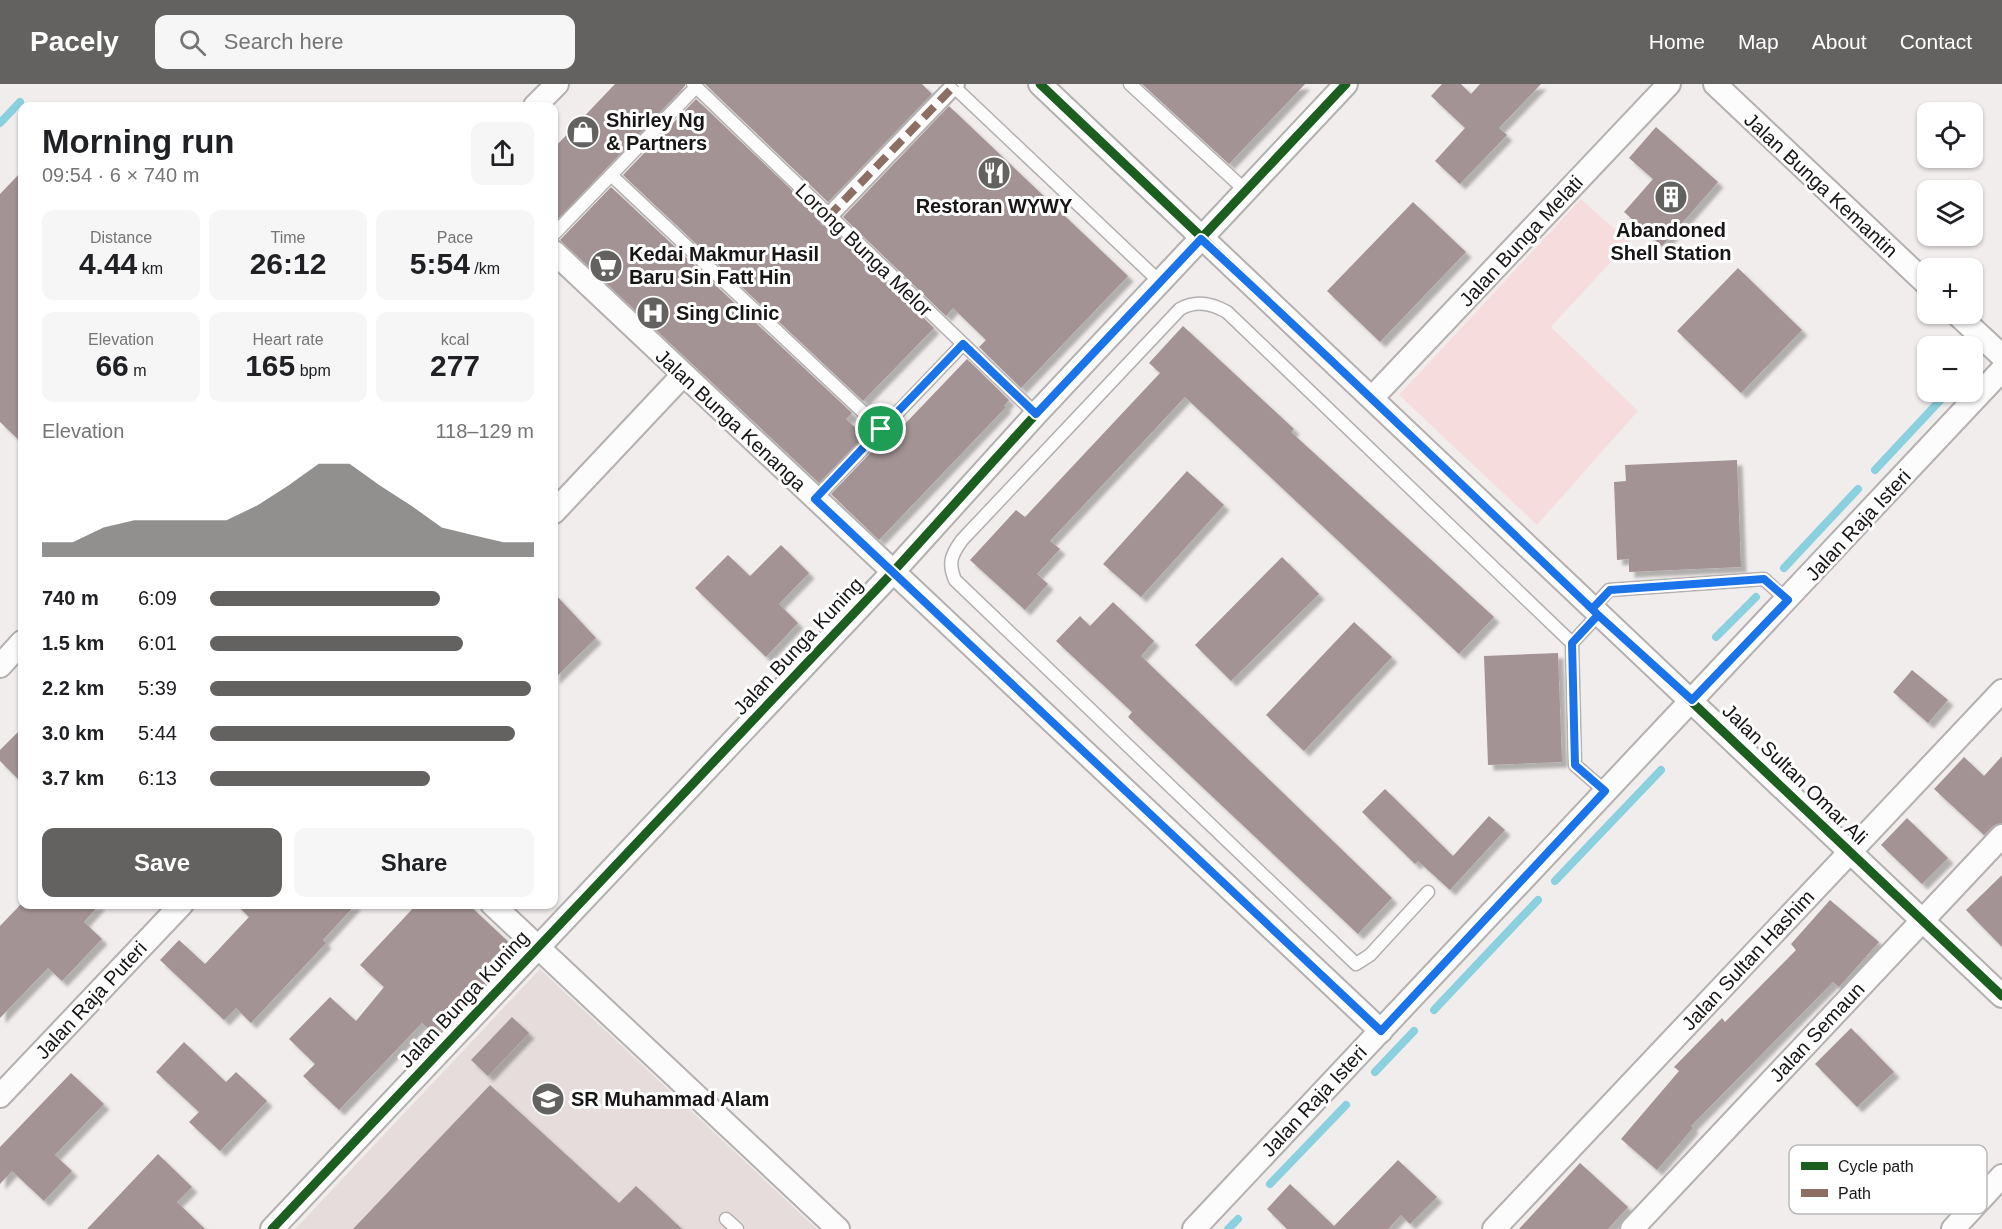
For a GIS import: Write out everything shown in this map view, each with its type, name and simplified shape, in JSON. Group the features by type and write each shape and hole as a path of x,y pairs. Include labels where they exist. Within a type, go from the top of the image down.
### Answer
{"street":[{"path":"539,102 557,84"},
{"name":"Jalan Sultan Omar Ali","path":"1040,84 2002,996"},
{"name":"Jalan Bunga Kuning","path":"272,1229 892,573 1036,414 1346,84"},
{"name":"Jalan Bunga Melati","path":"1372,398 1669,84"},
{"name":"Jalan Bunga Kemantin","path":"1715,84 1917,275"},
{"path":"828,217 954,85"},
{"name":"Jalan Bunga Kenanga","path":"558,256 682,376 1381,1031"},
{"path":"1968,324 2002,356"},
{"name":"Jalan Raja Isteri","path":"1194,1229 2002,370"},
{"path":"558,508 682,376"},
{"path":"0,666 18,646"},
{"name":"Jalan Sultan Hashim","path":"1494,1229 2002,691"},
{"name":"Jalan Semaun","path":"1632,1229 2002,836"},
{"name":"Jalan Raja Puteri","path":"0,1096 177,909"},
{"path":"497,909 834,1228"},
{"path":"1987,1192 2002,1176"},
{"path":"1953,1229 1967,1214"}],"lane":[{"path":"1130,84 1246,191"},
{"path":"954,85 1160,282"},
{"path":"558,230 695,86"},
{"name":"Lorong Bunga Melor","path":"695,86 828,217 1036,414"},
{"path":"611,175 881,429"},
{"path":"1428,892 1370,955 1356,964 965,591 955,580 949,566 952,554 1180,309 1190,304 1203,303 1227,312 1572,643"},
{"path":"815,499 963,344"},
{"path":"1605,791 1575,765 1572,643 1610,590 1764,579 1788,600"},
{"path":"726,1220 737,1229"}],"shaded area":[{"path":"1581,199 1629,242 1551,327 1638,411 1537,525 1399,395"},
{"name":"SR Muhammad Alam","path":"540,969 817,1229 295,1229"}],"building":[{"path":"615,84 685,84 558,219 558,144"},
{"path":"705,84 922,84 932,94 828,202"},
{"path":"1142,84 1305,84 1229,164"},
{"path":"1442,84 1461,84 1471,94 1480,84 1541,84 1499,128 1507,135 1460,184 1435,161 1465,128 1431,96"},
{"path":"696,99 818,215 821,225 830,227 934,328 863,401 623,175"},
{"path":"949,106 1128,276 1021,388 979,347 986,340 953,308 946,316 843,217"},
{"name":"Abandoned Shell Station","path":"1656,127 1718,182 1662,246 1624,212 1653,179 1629,158"},
{"path":"18,175 18,439 0,422 0,194"},
{"path":"611,187 852,413 846,419 864,436 819,483 560,240"},
{"path":"1413,202 1466,252 1380,342 1327,291"},
{"path":"1738,268 1802,330 1741,393 1677,331"},
{"path":"1183,326 1294,429 1291,432 1494,617 1459,654 1185,397 1050,541 1060,549 1037,574 1048,584 1025,610 970,560 1016,510 1025,517 1160,373 1149,363"},
{"path":"967,359 1009,400 1004,406 1006,407 879,540 831,494 876,447 879,451"},
{"path":"1737,460 1741,567 1629,572 1629,559 1617,560 1614,482 1626,481 1625,465"},
{"path":"1187,471 1224,505 1141,597 1103,564"},
{"path":"781,545 809,573 779,604 798,623 766,657 695,588 728,555 750,576"},
{"path":"1282,557 1319,594 1231,681 1195,645"},
{"path":"558,597 596,638 558,675"},
{"path":"1113,602 1154,641 1141,656 1392,898 1358,934 1128,717 1132,712 1056,641 1080,616 1090,626"},
{"path":"1354,622 1392,657 1304,751 1266,715"},
{"path":"1558,653 1562,762 1488,765 1484,656"},
{"path":"1912,670 1948,700 1928,723 1893,692"},
{"path":"18,732 18,779 0,761 0,750"},
{"path":"2002,756 2002,823 1993,826 1984,835 1934,789 1964,757 1984,776"},
{"path":"1385,789 1453,856 1489,816 1505,830 1450,890 1418,861 1415,864 1362,812"},
{"path":"1907,818 1948,858 1922,884 1881,845"},
{"path":"2002,875 2002,947 1966,910"},
{"path":"1830,900 1879,942 1839,987 1833,982 1691,1126 1693,1128 1657,1170 1621,1139 1679,1071 1674,1067 1722,1018 1725,1022 1796,950 1791,944"},
{"path":"18,907 18,909 96,909 84,922 102,939 62,981 48,968 0,1018 0,926"},
{"path":"241,909 351,909 323,940 326,943 251,1023 236,1008 224,1020 160,960 179,940 205,964 249,917"},
{"path":"412,909 473,909 517,950 436,1035 422,1023 339,1110 303,1076 315,1064 289,1039 330,997 356,1021 384,987 360,965"},
{"path":"512,1017 529,1033 488,1076 471,1060"},
{"path":"1851,1028 1894,1072 1857,1107 1815,1064"},
{"path":"184,1042 226,1082 236,1072 267,1101 220,1151 189,1122 199,1112 156,1072"},
{"path":"71,1073 104,1104 55,1155 72,1171 44,1201 12,1171 0,1184 0,1147"},
{"path":"490,1085 619,1203 636,1186 682,1229 353,1229"},
{"path":"158,1154 192,1187 177,1202 205,1229 87,1229"},
{"path":"1398,1160 1437,1197 1410,1224 1401,1215 1388,1229 1287,1229 1267,1209 1290,1184 1334,1226"},
{"path":"1580,1163 1628,1207 1608,1229 1519,1229"}],"waterway":[{"path":"0,123 18,104"},
{"path":"1875,470 1939,402"},
{"path":"1784,568 1858,489"},
{"path":"1716,637 1756,597"},
{"path":"1555,881 1661,770"},
{"path":"1434,1010 1538,900"},
{"path":"1375,1072 1414,1031"},
{"path":"1270,1184 1346,1105"},
{"path":"1228,1229 1238,1219"}],"marked path":[{"path":"828,217 956,84"}],"cycle path":[{"path":"1040,84 2002,996"},
{"path":"272,1229 892,573 1036,414 1346,84"}],"place":[{"name":"Shirley Ng & Partners","path":"583,132"},
{"name":"Restoran WYWY","path":"994,173"},
{"name":"Abandoned Shell Station","path":"1671,197"},
{"name":"Kedai Makmur Hasil Baru Sin Fatt Hin","path":"606,266"},
{"name":"Sing Clinic","path":"653,313"},
{"name":"SR Muhammad Alam","path":"548,1099"}],"route":[{"path":"881,429 815,499 1381,1031 1605,791 1575,765 1572,643 1598,615 1592,609 1610,590 1764,579 1788,600 1692,700 1598,615 1372,398 1201,239 1036,414 963,344 881,429"}]}
